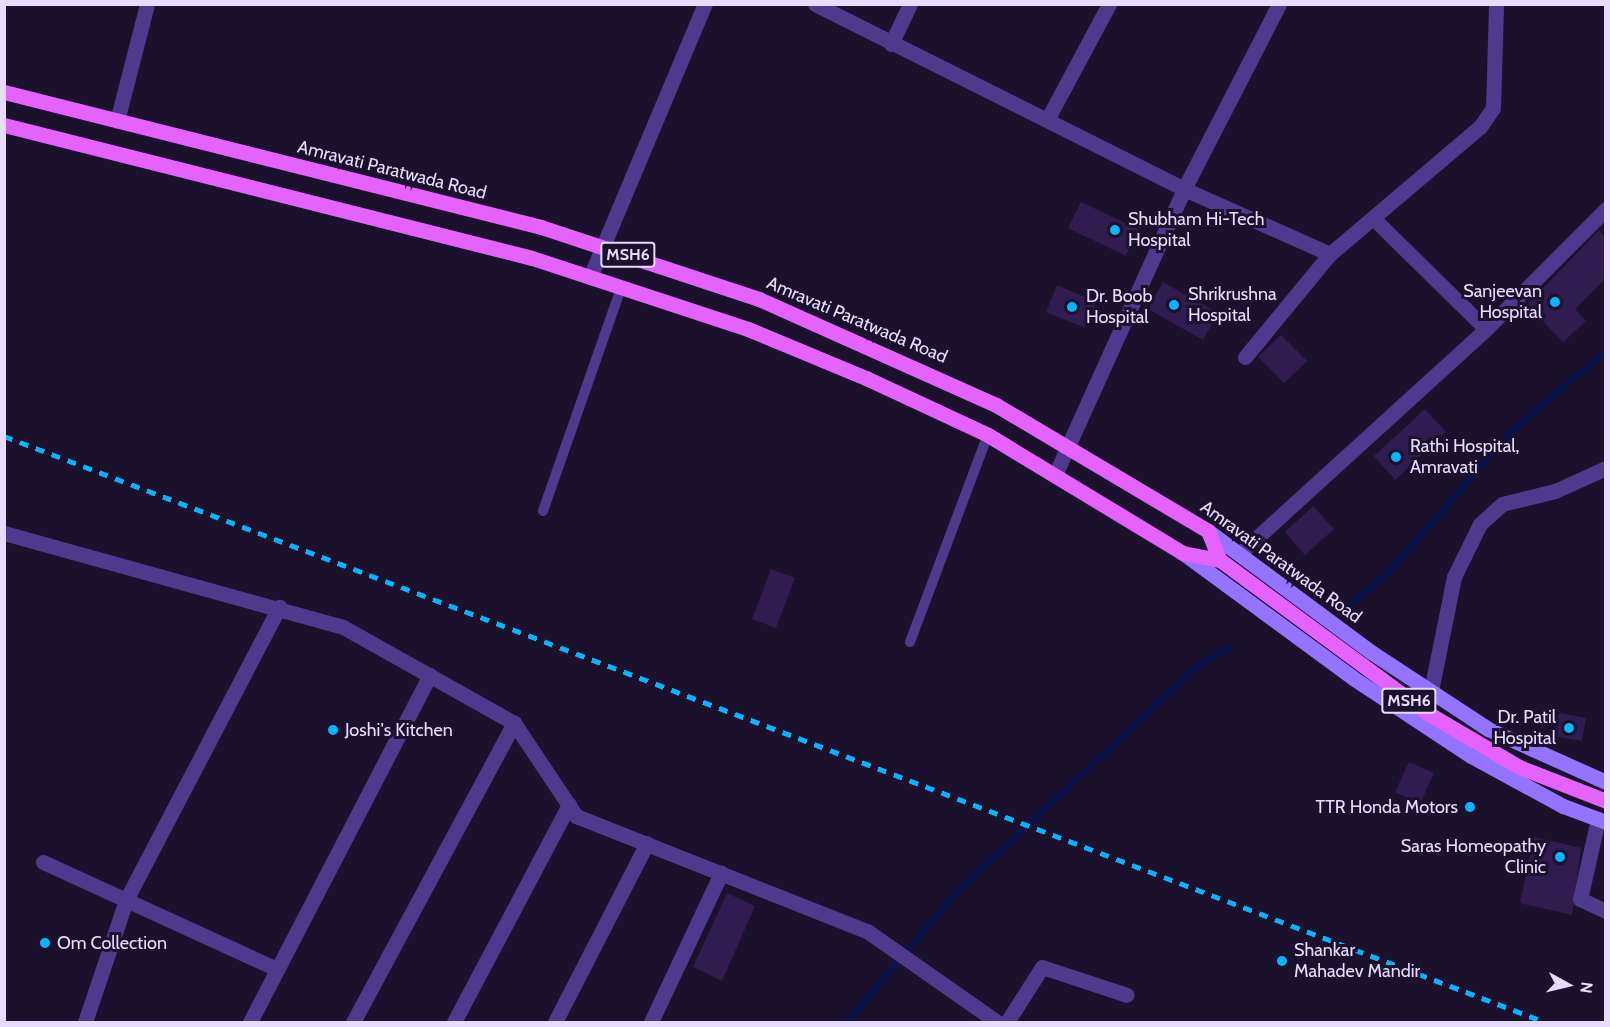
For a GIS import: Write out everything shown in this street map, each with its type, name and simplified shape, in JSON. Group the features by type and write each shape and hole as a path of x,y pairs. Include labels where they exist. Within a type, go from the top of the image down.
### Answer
{"main road":[{"name":"Amravati Paratwada Road","path":"4,92 601,246 759,299 869,344 1067,446 1241,552 1431,691 1488,729 1605,783"},
{"name":"MSH6","path":"4,125 590,277 748,329 988,435 1183,553 1353,678 1471,756 1602,820"},
{"path":"1208,531 1226,564"},
{"name":"MSH6","path":"1183,553 1226,564"},
{"name":"Amravati Paratwada Road","path":"1226,564 1429,714 1527,771 1605,801"}],"street":[{"path":"117,121 147,4"},
{"path":"590,277 601,246 705,4"},
{"path":"815,4 891,44 1048,118 1184,189 1330,254"},
{"path":"891,44 910,4"},
{"path":"1048,118 1109,4"},
{"path":"1055,475 1184,189 1279,4"},
{"path":"1245,357 1330,254 1480,127 1493,108 1498,90 1496,4"},
{"path":"1241,552 1486,329 1605,209"},
{"path":"1373,218 1486,329"},
{"path":"1431,691 1454,577 1486,517 1502,504 1555,491 1605,468"},
{"path":"4,533 343,627 514,723 576,816 721,873 887,944 927,976 997,1022"},
{"path":"85,1023 126,900 279,608"},
{"path":"250,1023 430,675"},
{"path":"353,1023 514,723"},
{"path":"454,1023 569,805"},
{"path":"1602,820 1580,899 1605,911"},
{"path":"555,1023 647,843"},
{"path":"43,862 277,969"},
{"path":"651,1023 721,873"},
{"path":"1007,1023 1042,967 1127,995"}],"lane":[{"path":"543,511 621,288"},
{"path":"910,642 988,435"}],"building":[{"path":"1081,202 1138,229 1126,256 1068,228"},
{"path":"1599,230 1605,238 1605,279 1575,309 1586,321 1563,342 1527,305"},
{"path":"1163,282 1218,313 1203,340 1148,309"},
{"path":"1057,285 1096,302 1085,328 1046,312"},
{"path":"1281,335 1307,361 1284,383 1258,357"},
{"path":"1425,409 1446,432 1395,480 1374,456"},
{"path":"1313,506 1334,529 1305,555 1285,532"},
{"path":"771,569 795,578 776,628 752,619"},
{"path":"1559,713 1586,718 1582,741 1554,736"},
{"path":"1409,762 1434,773 1420,804 1395,792"},
{"path":"1534,837 1581,848 1572,915 1520,903"},
{"path":"727,893 755,906 722,981 693,967"}],"waterway":[{"path":"1346,608 1388,573 1514,429 1606,351"},
{"path":"847,1022 957,892 1197,666 1231,647"}],"railway":[{"path":"4,436 1545,1022"}],"place":[{"name":"Shubham Hi-Tech Hospital","path":"1115,230"},
{"name":"Sanjeevan Hospital","path":"1555,302"},
{"name":"Shrikrushna Hospital","path":"1174,305"},
{"name":"Dr. Boob Hospital","path":"1072,307"},
{"name":"Rathi Hospital, Amravati","path":"1396,457"},
{"name":"Dr. Patil Hospital","path":"1569,728"},
{"name":"Joshi's Kitchen","path":"333,730"},
{"name":"TTR Honda Motors","path":"1470,807"},
{"name":"Saras Homeopathy Clinic","path":"1560,857"},
{"name":"Om Collection","path":"45,943"},
{"name":"Shankar Mahadev Mandir","path":"1282,961"}]}
